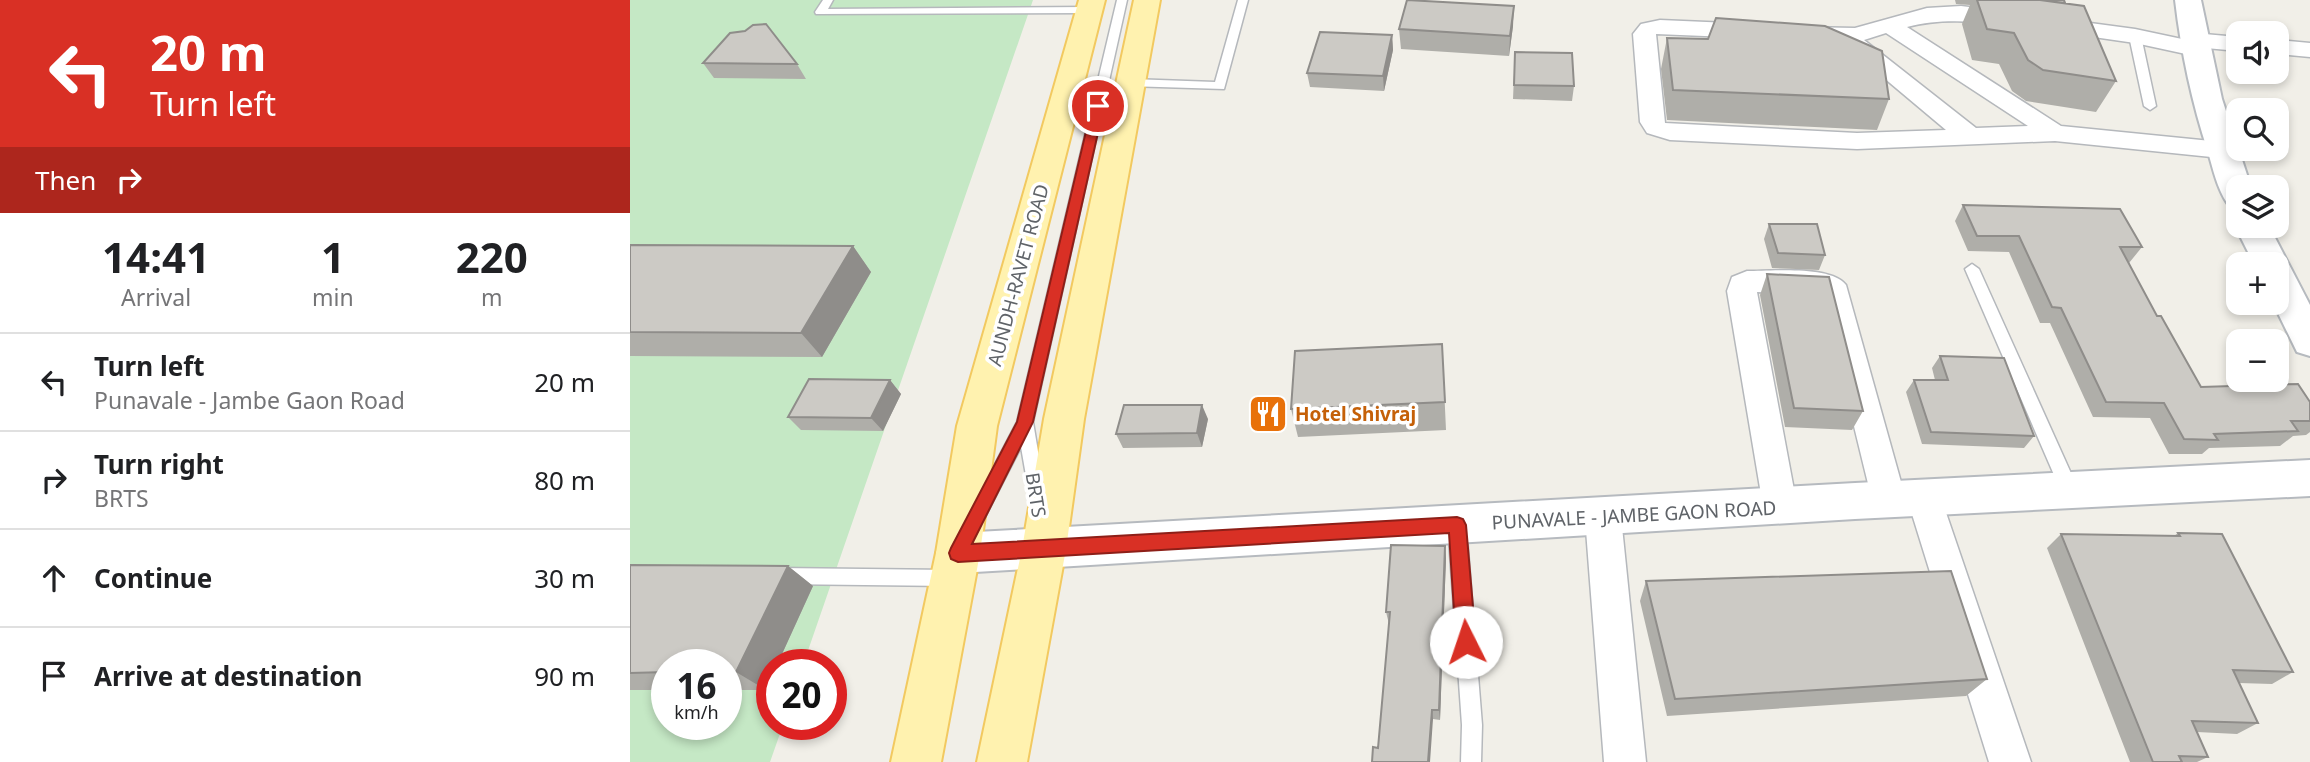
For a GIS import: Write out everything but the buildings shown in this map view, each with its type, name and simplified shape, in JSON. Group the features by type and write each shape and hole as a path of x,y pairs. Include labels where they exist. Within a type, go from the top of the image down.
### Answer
{"main road":[{"path":"1002,762 1044,549 1064,419 1147,0"},
{"name":"AUNDH-RAVET ROAD","path":"916,762 955,566 977,426 1091,5"}],"street":[{"path":"2188,0 2194,44 2221,150 2230,175"},
{"path":"2221,150 2055,133 1857,141 1670,132 1656,128 1652,122 1644,34 1649,29 1660,27 1844,35 1872,32 1927,15 1961,13 2194,44 2226,44"},
{"path":"1888,25 2055,133"},
{"path":"1844,35 1970,136"},
{"path":"2289,48 2310,50"},
{"path":"1780,506 1741,291 1742,284 1747,281 1823,283 1831,286 1836,293 1906,499 2010,762"},
{"path":"2289,299 2310,342"},
{"name":"PUNAVALE - JAMBE GAON ROAD","path":"955,566 1044,549 2310,478"},
{"path":"1603,517 1625,762"}],"lane":[{"path":"828,0 820,12 1091,5"},
{"path":"1025,422 1122,0"},
{"path":"1131,83 1220,86 1243,0"},
{"path":"2135,36 2150,106"},
{"path":"1972,269 2070,491"},
{"name":"BRTS","path":"1025,422 1044,549"},
{"name":"BRTS","path":"955,566 1025,422"},
{"path":"1457,525 1472,725 1471,762"},
{"path":"765,575 955,566"}],"green space":[{"path":"630,0 1033,0 809,649 756,649 756,740 778,740 770,762 630,762"}],"place":[{"name":"Hotel Shivraj","path":"1268,414"}],"route":[{"path":"1098,106 1025,422 958,553 1457,525 1466,642"}]}
